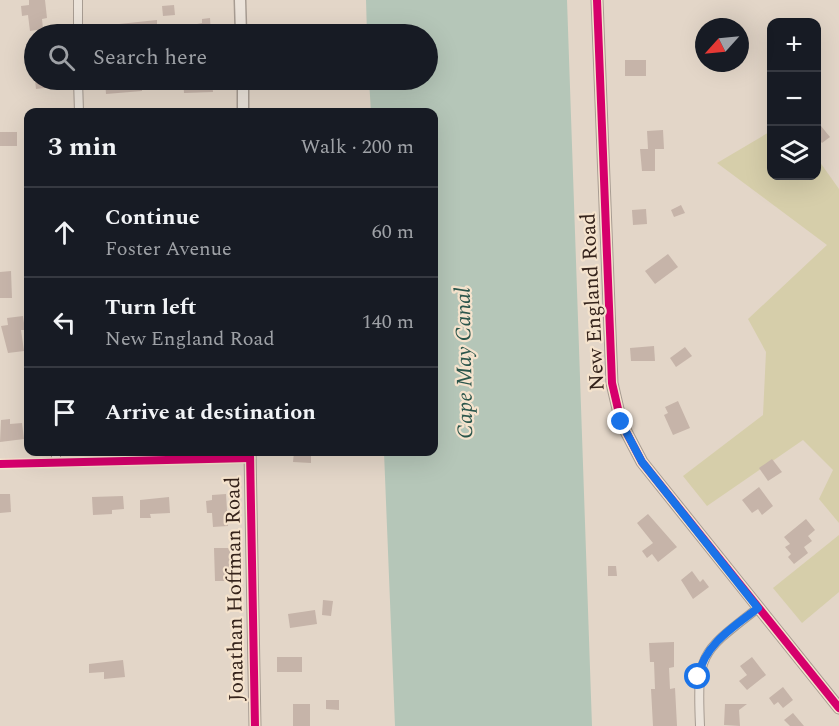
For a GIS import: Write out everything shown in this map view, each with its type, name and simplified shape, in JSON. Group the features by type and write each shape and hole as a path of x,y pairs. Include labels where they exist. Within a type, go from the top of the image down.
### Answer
{"street":[{"path":"78,0 78,24"},
{"path":"240,0 241,24"},
{"name":"New England Road","path":"597,0 612,383 616,403 630,442 642,462 839,708"},
{"path":"78,90 79,108"},
{"path":"243,90 243,108"},
{"path":"56,456 56,463"},
{"path":"0,464 226,456"},
{"name":"Jonathan Hoffman Road","path":"250,456 255,726"},
{"path":"700,726 698,677 705,655 712,646 758,608"}],"shaded area":[{"path":"767,133 767,180 821,180 821,164 839,189 839,523 819,499 833,470 803,440 707,506 683,476 763,415 766,352 748,319 827,245 717,163"},
{"path":"839,535 839,592 802,623 773,588"}],"water":[{"name":"Cape May Canal","path":"366,0 567,0 592,726 395,726 384,456 438,456 438,108 371,108 370,90 438,90 438,24 367,24"}],"building":[{"path":"29,0 45,0 47,18 42,19 42,24 29,24 28,15 22,16 21,6 29,5"},
{"path":"174,5 175,15 163,16 162,6"},
{"path":"210,18 210,24 197,24 202,23 202,19"},
{"path":"157,20 157,24 119,24"},
{"path":"625,60 646,60 646,76 625,76"},
{"path":"106,90 142,90 142,91 106,94"},
{"path":"184,90 213,90 213,92 184,93"},
{"path":"821,126 830,137 821,142"},
{"path":"663,130 664,149 655,149 655,171 642,171 640,149 648,149 647,131"},
{"path":"0,132 17,132 17,146 0,146"},
{"path":"681,205 685,213 674,217 671,210"},
{"path":"646,209 647,224 633,225 632,210"},
{"path":"668,254 678,267 655,284 645,271"},
{"path":"11,271 12,298 0,298 0,272"},
{"path":"23,316 24,330 21,330 24,351 8,353 1,326 8,325 7,318"},
{"path":"654,346 655,361 631,361 630,348"},
{"path":"685,347 692,356 676,367 670,358"},
{"path":"678,401 690,428 673,435 664,415 668,413 665,407"},
{"path":"10,419 10,424 22,423 24,439 0,442 1,420"},
{"path":"294,456 311,456 311,463 293,462"},
{"path":"772,459 782,472 768,481 759,468"},
{"path":"759,487 773,506 762,515 758,509 752,513 742,500"},
{"path":"0,494 10,494 11,512 0,513"},
{"path":"226,494 228,526 213,527 212,513 207,513 206,501 212,500 212,495"},
{"path":"123,496 124,509 112,510 112,514 93,515 92,497"},
{"path":"169,497 170,513 150,514 151,518 140,518 140,500"},
{"path":"648,514 677,547 658,562 652,554 647,558 642,551 653,543 637,523"},
{"path":"806,519 815,530 808,536 812,541 804,547 808,553 794,564 788,557 791,554 785,547 790,544 784,537"},
{"path":"214,548 230,548 231,581 215,581"},
{"path":"608,566 616,566 617,576 608,576"},
{"path":"692,571 700,582 703,579 709,587 693,599 681,580"},
{"path":"323,600 333,601 331,616 322,615"},
{"path":"315,610 317,624 290,628 288,614"},
{"path":"674,642 674,667 669,668 670,689 675,688 677,726 653,726 651,689 655,689 654,662 650,662 649,643"},
{"path":"277,657 302,657 302,672 277,672"},
{"path":"752,657 766,675 747,690 739,681 747,675 740,666"},
{"path":"123,660 125,677 104,679 104,672 89,673 89,664"},
{"path":"783,687 793,700 783,708 778,702 774,705 769,698"},
{"path":"326,700 339,700 339,710 326,709"},
{"path":"293,704 310,704 310,726 293,726"},
{"path":"725,704 747,704 739,710 740,726 724,725"},
{"path":"793,713 804,726 790,726 784,720"}],"cycle path":[{"path":"597,0 612,383 621,422 642,462 839,708"},
{"path":"250,456 255,726"},
{"path":"0,464 250,458"}],"route":[{"path":"621,422 642,462 758,608 712,646 705,655 698,677"}]}
